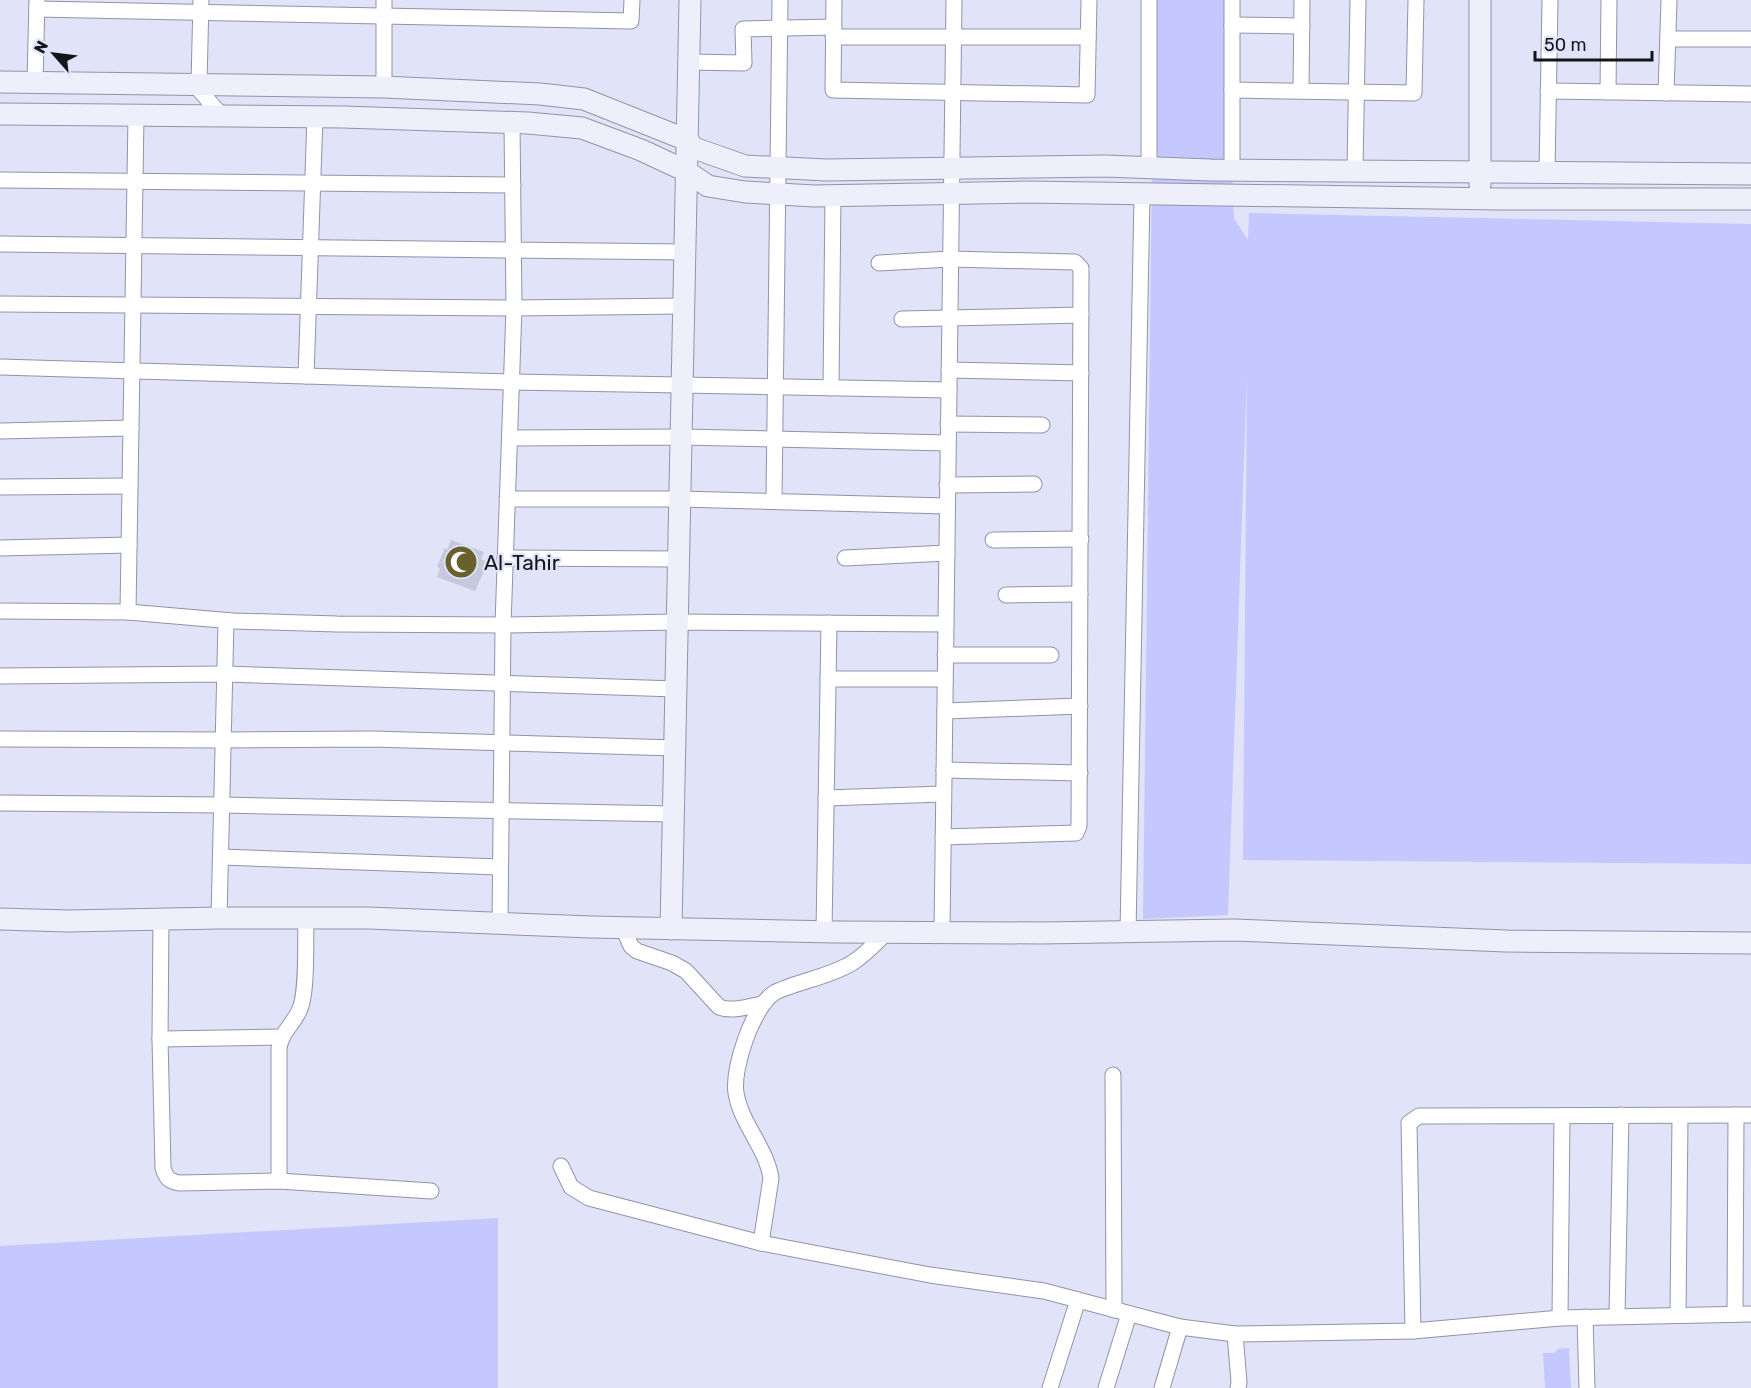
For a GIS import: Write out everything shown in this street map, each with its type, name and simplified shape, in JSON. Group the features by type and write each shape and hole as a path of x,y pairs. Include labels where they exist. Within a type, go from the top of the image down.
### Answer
{"main road":[{"path":"671,929 690,0"},
{"path":"1479,199 1480,0"},
{"path":"0,82 384,87 540,94 584,99 687,140 694,148 745,166 826,170 1105,166 1232,170 1751,174"},
{"path":"0,114 315,117 512,123 582,128 641,150 686,171 708,186 745,192 779,194 1026,192 1479,199 1751,199"},
{"path":"0,919 68,921 368,918 623,928 824,932 1234,930 1506,941 1751,943"}],"street":[{"path":"384,0 384,87"},
{"path":"35,82 37,5 323,8 384,16 632,21 632,0"},
{"path":"774,501 780,0"},
{"path":"834,0 832,90 1087,95 1089,0"},
{"path":"942,933 954,0"},
{"path":"1149,0 1149,168"},
{"path":"1232,0 1232,170"},
{"path":"1301,91 1302,0"},
{"path":"1355,170 1358,0"},
{"path":"1232,90 1414,93 1416,0"},
{"path":"1547,172 1550,0"},
{"path":"1608,92 1609,0"},
{"path":"1666,93 1669,0"},
{"path":"201,6 199,84 201,92 222,116"},
{"path":"1232,25 1302,26"},
{"path":"688,62 744,63 743,29 780,28 953,37 1088,37"},
{"path":"1668,39 1751,39"},
{"path":"1548,91 1751,94"},
{"path":"128,612 136,116"},
{"path":"306,376 315,117"},
{"path":"500,924 502,625 514,308 512,123"},
{"path":"0,180 513,185"},
{"path":"831,388 833,195"},
{"path":"1128,932 1142,195"},
{"path":"0,244 685,252"},
{"path":"879,263 950,259 1076,262 1081,268 1079,826 1076,833 943,837"},
{"path":"0,304 514,308 683,306"},
{"path":"902,319 1081,315"},
{"path":"0,367 512,382 949,390"},
{"path":"949,370 1081,373"},
{"path":"948,424 1042,425"},
{"path":"0,431 131,428"},
{"path":"510,438 681,437 948,443"},
{"path":"947,485 1034,484"},
{"path":"0,488 130,486"},
{"path":"507,500 680,499 947,506"},
{"path":"993,540 1081,539"},
{"path":"0,548 129,544"},
{"path":"845,558 947,554"},
{"path":"505,558 678,559"},
{"path":"1006,595 1080,594"},
{"path":"0,611 128,612 226,621 337,624 502,625 677,622 946,624"},
{"path":"219,918 226,621"},
{"path":"824,932 829,623"},
{"path":"945,655 1051,655"},
{"path":"0,676 225,674 676,689"},
{"path":"828,680 945,679"},
{"path":"945,711 1080,706"},
{"path":"0,739 373,739 675,748"},
{"path":"944,770 1080,773"},
{"path":"826,798 944,794"},
{"path":"0,803 222,804 673,814"},
{"path":"221,857 500,867"},
{"path":"279,1181 279,1048 281,1037 299,1011 303,994 306,918"},
{"path":"161,919 160,1039 165,1176 170,1181 179,1183 279,1181 431,1191"},
{"path":"623,928 631,946 637,951 672,963 686,971 719,1007 726,1010 761,1005"},
{"path":"761,1243 771,1178 765,1159 741,1113 735,1090 738,1062 747,1035 761,1005 775,993 853,963 886,933"},
{"path":"160,1039 281,1037"},
{"path":"1106,1388 1121,1312 1113,1075"},
{"path":"1617,1317 1621,1115"},
{"path":"561,1166 571,1187 590,1198 761,1243 930,1275 1044,1291 1180,1327 1235,1334 1413,1331 1560,1318 1743,1314 1743,1115 1419,1116 1409,1123 1413,1331"},
{"path":"1560,1318 1562,1116"},
{"path":"1678,1315 1680,1116"},
{"path":"1050,1388 1078,1300"},
{"path":"1585,1317 1587,1388"},
{"path":"1162,1388 1180,1327"},
{"path":"1235,1334 1238,1388"}],"shaded area":[{"path":"1154,0 1229,0 1229,91 1234,218 1248,240 1249,213 1751,224 1751,864 1243,860 1247,375 1228,915 1143,919"},
{"path":"498,1218 498,1388 0,1388 0,1246"},
{"path":"1569,1348 1571,1388 1545,1388 1543,1353 1555,1353 1557,1349"}],"building":[{"path":"451,540 484,552 481,559 488,562 475,591 437,577 440,568 437,567"}],"place":[{"name":"Al-Tahir","path":"461,562"}]}
